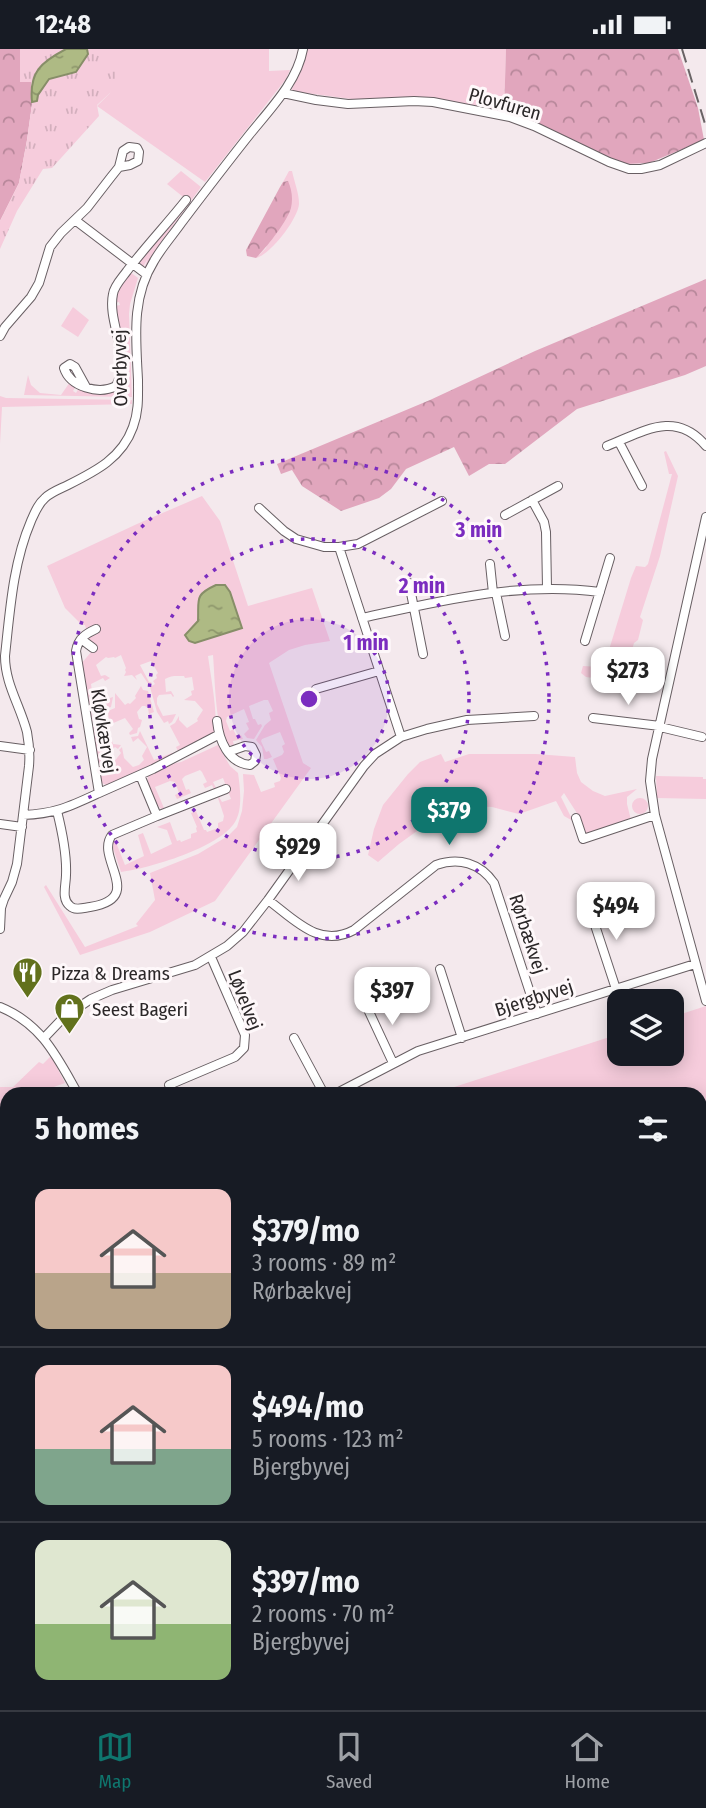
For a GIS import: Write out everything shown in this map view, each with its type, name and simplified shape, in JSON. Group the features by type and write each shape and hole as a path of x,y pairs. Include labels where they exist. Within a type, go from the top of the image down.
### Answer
{"street":[{"name":"Overbyvej","path":"0,929 1,908 17,864 30,750 27,733 5,670 16,564 26,532 43,500 54,491 104,465 123,447 137,412 139,399 135,319 146,274 207,189 283,93 298,66 303,49"},
{"name":"Plovfuren","path":"283,93 348,104 433,102 510,117 629,169 660,165 706,143"},
{"path":"0,336 39,283 50,247 87,208 119,167"},
{"path":"86,387 103,390 116,386 121,355 112,304 113,292 186,200"},
{"path":"75,220 146,274"},
{"path":"607,446 650,428 668,425 694,433 706,446"},
{"path":"618,442 642,486"},
{"path":"505,515 558,486"},
{"path":"532,500 544,521 546,532 547,588"},
{"path":"259,508 296,539 310,544 339,547 358,544 442,501"},
{"path":"706,517 652,759 650,781 655,815 706,1001"},
{"path":"339,547 401,737"},
{"path":"585,641 610,558"},
{"path":"490,564 505,636"},
{"path":"409,583 423,654"},
{"path":"362,618 414,606 495,593 547,588 600,592"},
{"path":"93,648 81,639 96,629"},
{"name":"Kløvkærvej","path":"23,815 44,815 99,793 76,651 81,639"},
{"path":"316,689 379,671"},
{"path":"44,1038 64,1017 91,999 195,965 211,957 243,932 375,754 401,737 467,720 534,716"},
{"path":"593,718 660,727 702,737"},
{"path":"218,721 218,735 228,751"},
{"path":"99,793 218,735"},
{"path":"0,746 30,750"},
{"path":"140,775 157,816"},
{"path":"57,811 62,831 66,902 76,909 101,905 115,895 116,875 107,847 107,841 112,835 226,789"},
{"path":"576,818 583,839 655,815"},
{"path":"0,824 22,827"},
{"name":"Rørbækvej","path":"268,900 314,933 326,937 340,936 354,930 436,865 461,861 477,866 489,876 498,891 537,1014"},
{"path":"588,904 616,989"},
{"name":"Løvelvej","path":"170,1087 169,1085 235,1057 244,1048 245,1035 211,957"},
{"name":"Bjergbyvej","path":"616,989 695,964"},
{"path":"440,969 462,1038"},
{"name":"Bjergbyvej","path":"348,1087 418,1051 607,992"},
{"path":"365,1003 393,1063"},
{"path":"0,1007 22,1019 44,1038 74,1087"},
{"path":"294,1038 320,1087"}],"green space":[{"path":"0,49 20,49 20,81 31,82 32,104 19,183 0,221"},
{"path":"20,49 114,49 119,59 115,84 97,105 99,116 52,168 43,169 17,211 0,249 0,221 19,183 32,104 31,82 20,82"},
{"path":"113,49 269,49 269,71 290,70 286,79 205,182 97,106 110,93"},
{"path":"307,49 506,49 504,113 404,97 359,100 291,91"},
{"path":"506,49 678,49 698,108 704,140 649,163 626,164 504,113"},
{"path":"181,171 201,187 150,257 202,188 205,188 146,268 144,269 148,258 142,269 137,262 187,200 167,184"},
{"path":"289,171 292,171 297,191 297,211 289,227 275,244 256,258 266,248 288,181 283,182"},
{"path":"288,181 292,201 285,220 256,258 247,256 246,250 280,187 283,182"},
{"path":"130,272 138,278 129,314 132,397 119,387 124,358 115,306 120,305 119,302 114,303 115,293"},
{"path":"706,279 706,366 577,409 505,464 489,464 469,476 454,447 406,469 391,489 379,498 341,511 302,486 292,470 281,474 277,464"},
{"path":"73,307 89,320 78,337 61,326"},
{"path":"28,375 31,385 40,393 61,395 70,382 76,386 73,391 76,393 79,388 104,393 117,389 128,397 24,395"},
{"path":"0,396 132,400 132,404 2,407 0,444"},
{"path":"666,451 678,476 660,556 640,617 643,620 638,640 634,643 623,682 586,677 581,673 583,666 599,667 605,663 636,566 645,567 648,564 672,474 669,474 664,452"},
{"path":"202,496 220,521 248,606 312,588 330,641 289,650 269,663 303,763 311,768 215,901 150,932 80,955 44,887 46,885 85,947 138,926 136,924 155,900 150,873 198,854 228,836 237,827 242,811 243,774 254,775 261,792 275,787 274,783 280,781 273,759 284,752 282,746 285,744 280,732 261,741 266,752 269,751 272,757 267,759 264,759 262,747 256,740 271,720 269,713 273,711 268,700 249,706 253,719 262,726 254,739 247,738 244,734 249,729 246,723 249,722 244,709 227,717 230,731 233,729 236,735 241,735 243,739 233,741 234,746 226,744 218,714 213,655 208,656 215,706 215,734 179,753 176,747 180,745 170,726 179,716 179,720 187,728 198,721 203,710 195,701 184,700 192,695 191,691 194,690 192,677 174,676 165,679 166,692 171,691 174,696 159,695 157,698 163,716 176,714 169,724 168,721 164,723 157,712 150,687 155,684 153,681 158,673 151,661 140,665 152,684 149,685 141,673 135,676 137,680 132,675 124,676 126,668 121,655 115,658 106,657 96,665 101,676 110,678 105,681 103,678 91,684 92,691 101,701 113,697 111,707 108,708 106,703 90,706 93,721 90,722 81,664 92,651 85,625 65,608 47,566","holes":["225,585 242,628 187,631 198,622 199,596"]},
{"path":"141,686 148,691 154,712 149,714 148,708 142,706 137,712 142,720 137,733 130,735 133,729 125,718 104,727 102,733 109,743 112,741 113,744 121,745 118,749 109,747 102,756 113,763 122,747 124,758 133,767 139,765 144,760 142,756 147,747 138,738 133,742 131,737 138,736 140,731 154,760 172,753 173,755 148,769 106,785 99,779 91,727 109,721 108,711 115,708 115,693 125,705 130,704"},
{"path":"218,745 230,766 238,773 240,804 235,822 215,840 200,848 166,861 121,872 113,848 115,840 125,865 144,856 138,835 143,833 151,854 172,844 167,830 157,827 170,822 177,841 191,838 191,834 197,832 191,813 196,811 204,830 207,832 218,828 218,823 223,821 224,816 218,798 222,802 231,799 223,778 213,782 216,788 214,789 212,785 205,788 203,784 207,782 200,770 185,776 182,779 186,790 189,789 191,793 177,799 175,795 179,793 175,782 170,781 155,787 164,808 162,809 149,790 148,776"},
{"path":"441,754 445,762 469,754 575,757 581,782 593,791 605,796 637,789 627,797 631,820 586,835 583,833 580,818 564,793 561,797 573,821 564,816 556,801 519,814 492,807 453,805 378,862 368,855 383,805 420,762"},
{"path":"656,776 703,777 706,779 706,799 657,798"},
{"path":"640,798 648,806 640,814 632,806"},
{"path":"706,1006 706,1087 454,1087 607,1038 607,1066 684,1066 684,1013"},
{"path":"51,1056 65,1083 54,1087 13,1087 39,1062 43,1064"}],"water":[{"path":"66,49 87,49 88,54 76,72 49,79 37,101 32,102 33,83 38,69"},
{"path":"216,585 225,585 230,592 242,628 195,643 189,641 185,635 198,621 199,599 204,592"}],"railway":[{"path":"682,49 706,127"}],"place":[{"name":"Pizza & Dreams","path":"28,1000"},
{"name":"Seest Bageri","path":"69,1036"}]}
